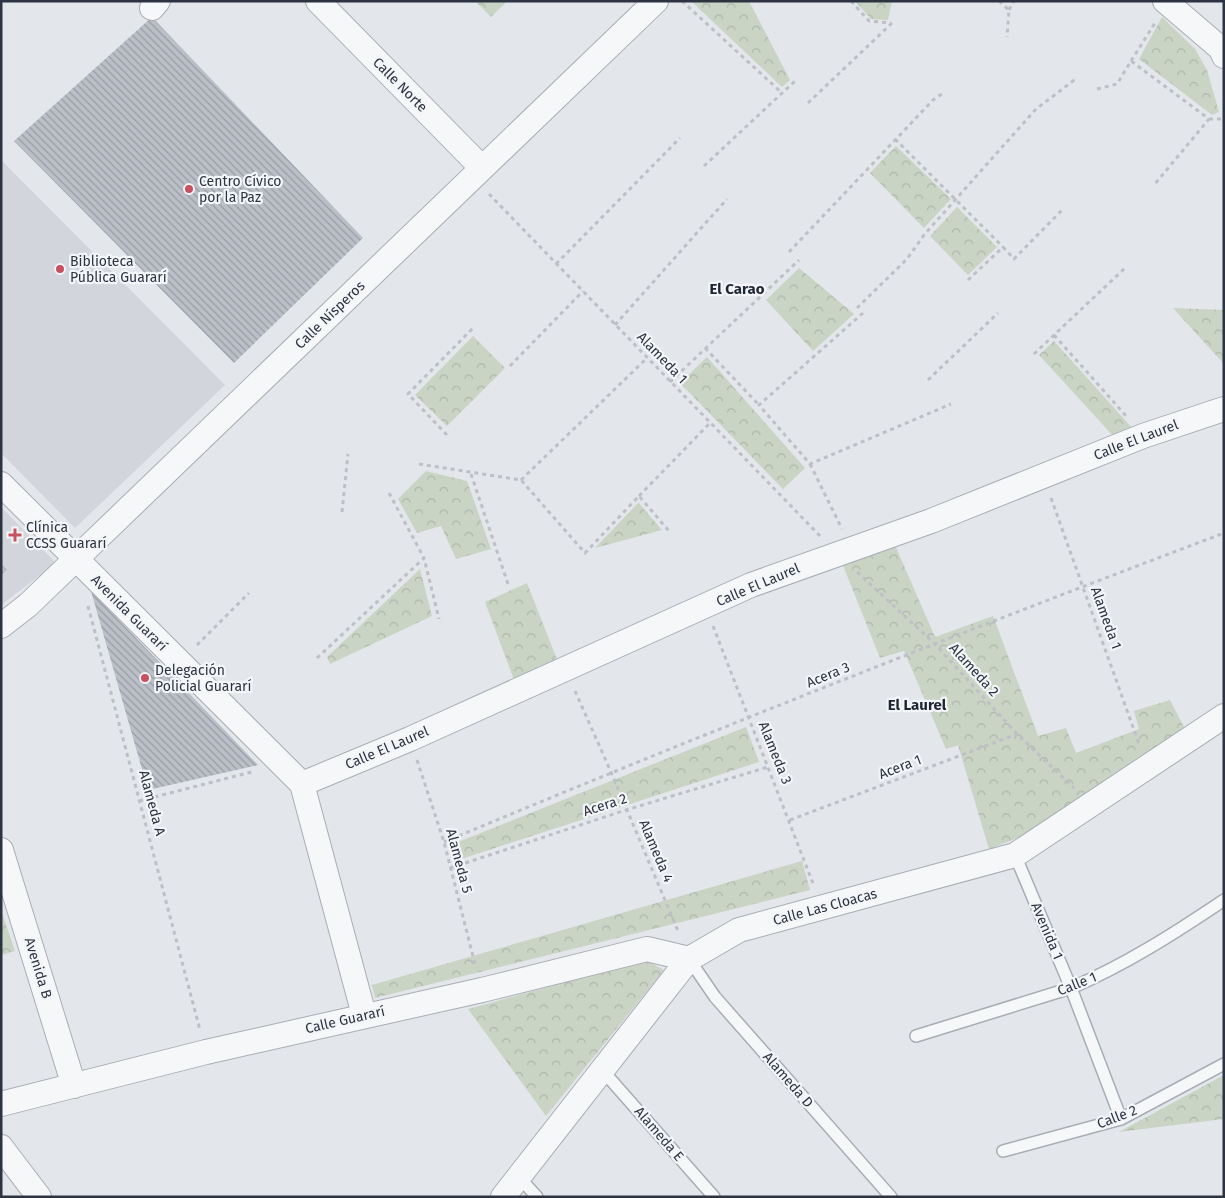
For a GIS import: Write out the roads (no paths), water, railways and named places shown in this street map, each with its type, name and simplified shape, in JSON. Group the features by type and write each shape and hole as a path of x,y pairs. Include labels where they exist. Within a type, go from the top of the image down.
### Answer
{"street":[{"name":"Calle Norte","path":"318,1 478,172"},
{"name":"Calle Nísperos","path":"1,626 28,605 656,1"},
{"path":"1166,2 1221,49 1224,56"},
{"name":"Calle El Laurel","path":"302,784 410,739 751,586 837,553 931,521 1143,436 1224,409"},
{"name":"Avenida Guararí","path":"1,484 302,784 364,1016"},
{"name":"Calle Las Cloacas","path":"503,1197 689,959 739,930 1015,856 1224,716"},
{"name":"Avenida B","path":"1,850 74,1086"},
{"name":"Calle Guararí","path":"1,1104 206,1052 482,990 647,949 689,959"},
{"path":"1,1147 39,1197"}],"lane":[{"name":"Avenida 1","path":"1015,856 1071,988 1121,1119"},
{"name":"Calle 1","path":"916,1036 1071,988 1141,954 1224,900"},
{"name":"Alameda D","path":"689,959 715,997 891,1197"},
{"name":"Calle 2","path":"1003,1151 1121,1119 1224,1064"},
{"name":"Alameda E","path":"603,1071 714,1197"},
{"path":"518,1176 537,1197"}],"place":[{"name":"Centro Cívico por la Paz","path":"189,189"},
{"name":"Biblioteca Pública Guararí","path":"60,269"},
{"name":"Clínica CCSS Guararí","path":"15,535"},
{"name":"Delegación Policial Guararí","path":"145,678"}],"district":[{"name":"El Carao","path":"737,289"},
{"name":"El Laurel","path":"917,705"}]}
